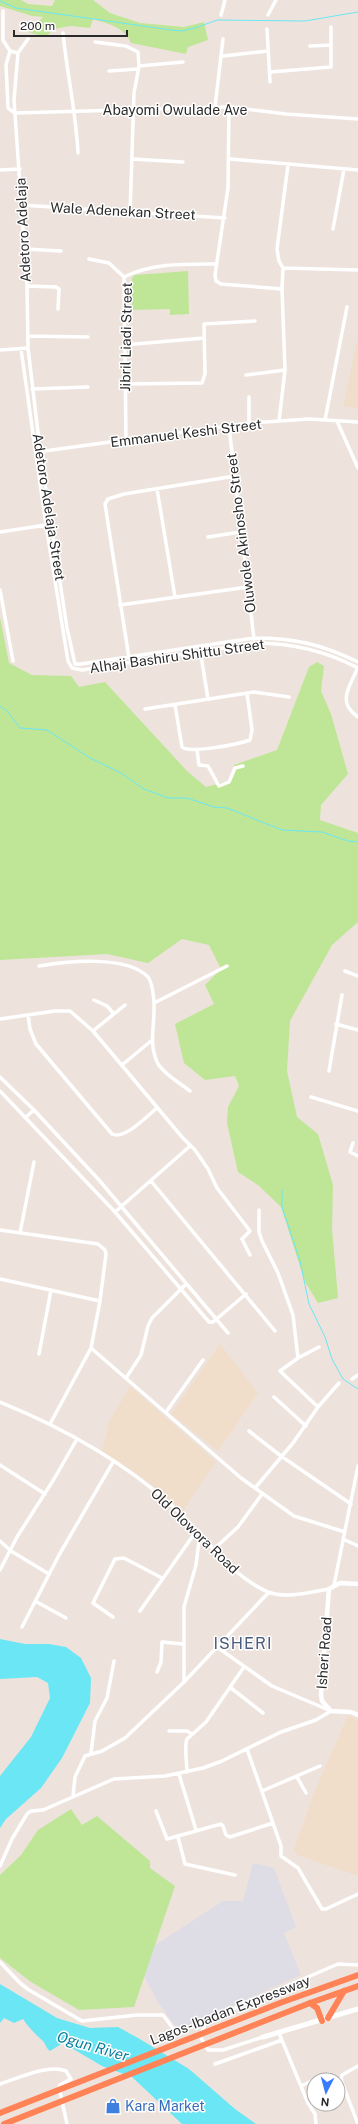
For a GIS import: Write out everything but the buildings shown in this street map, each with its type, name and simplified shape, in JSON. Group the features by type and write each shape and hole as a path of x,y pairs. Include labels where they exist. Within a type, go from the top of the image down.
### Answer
{"highway":[{"name":"Lagos-Ibadan Expressway","path":"0,2113 280,2003 358,1975"},
{"name":"Lagos-Ibadan Expressway","path":"4,2124 358,1986"},
{"path":"328,2018 344,1991"},
{"path":"310,2004 317,2008 322,2021"}],"main road":[{"path":"264,2036 322,2021 358,2009"}],"street":[{"path":"221,16 226,0"},
{"path":"268,15 276,0"},
{"path":"3,11 3,40 10,51 18,53 28,39"},
{"path":"270,72 331,67 331,27"},
{"path":"267,29 270,82"},
{"path":"62,33 66,65 75,110 78,153"},
{"path":"215,107 223,39"},
{"path":"95,42 119,45 137,50 139,68 134,108 130,213"},
{"path":"310,46 331,45"},
{"path":"10,51 6,65 8,106 9,110 15,113"},
{"path":"222,56 268,51"},
{"name":"Adetoro Adelaja","path":"18,53 14,86 27,286 28,348"},
{"path":"109,71 183,62"},
{"path":"229,107 230,160 225,218 215,264 216,281 221,284 282,289"},
{"name":"Abayomi Owulade Ave","path":"15,113 134,108 229,107 286,114 358,118"},
{"path":"132,159 183,162"},
{"path":"230,160 358,170"},
{"path":"279,421 285,370 282,289 283,268 279,261 277,249 288,165"},
{"path":"0,170 20,169"},
{"path":"333,230 344,169"},
{"name":"Wale Adenekan Street","path":"21,205 225,218"},
{"path":"25,249 61,251"},
{"path":"89,259 110,263 124,277"},
{"name":"Jibril Liadi Street","path":"126,440 124,277 155,267 215,264"},
{"path":"283,268 358,270"},
{"path":"27,286 56,287 59,289 58,309"},
{"path":"325,420 347,307"},
{"path":"125,384 202,383 205,374 204,324 208,322 255,321"},
{"path":"28,336 88,337"},
{"path":"124,345 204,338"},
{"path":"0,350 28,348"},
{"name":"Adetoro Adelaja Street","path":"28,348 40,452 51,525 67,628 76,664"},
{"path":"21,349 46,525"},
{"path":"246,375 285,370"},
{"path":"32,389 88,387"},
{"path":"249,397 249,424"},
{"name":"Emmanuel Keshi Street","path":"35,452 279,421 325,420 358,422"},
{"path":"337,421 358,468"},
{"name":"Oluwole Akinosho Street","path":"229,427 254,643"},
{"path":"130,662 105,504 108,499 124,494 235,476"},
{"path":"157,489 175,597"},
{"name":"Alhaji Bashiru Shittu Street","path":"46,525 68,661 72,668 82,670 254,643 279,643 315,651 358,668"},
{"path":"0,532 51,525"},
{"path":"208,537 241,532"},
{"path":"120,605 248,587"},
{"path":"0,590 13,661"},
{"name":"Alhaji Bashiru Shittu Street","path":"76,664 254,638 282,638 312,643 358,662"},
{"path":"200,646 208,699"},
{"path":"72,668 76,664"},
{"path":"358,668 346,699 350,711 358,716"},
{"path":"174,704 182,747 188,750 197,750 250,740 252,730 247,693"},
{"path":"145,709 247,693 260,693 289,697"},
{"path":"197,750 199,765 208,766 219,786 229,782 235,768 243,766"},
{"path":"39,966 96,962 129,966 150,980 154,1003 151,1041 158,1063 163,1070 190,1091"},
{"path":"154,1003 227,966"},
{"path":"345,971 358,976"},
{"path":"329,1071 342,995"},
{"path":"94,1000 107,1006 114,1014"},
{"path":"93,1031 125,1005"},
{"path":"0,1019 55,1010 70,1011 93,1031 201,1158 217,1188 249,1230 249,1233 242,1239 250,1255"},
{"path":"28,1015 30,1029 36,1044 112,1134 116,1136 124,1135 157,1108"},
{"path":"336,1024 358,1030"},
{"path":"122,1065 151,1041"},
{"path":"0,1077 34,1110 121,1206 228,1333"},
{"path":"0,1091 116,1212 180,1290 209,1322 213,1322 217,1319 246,1294"},
{"path":"311,1097 358,1112"},
{"path":"26,1117 34,1110"},
{"path":"353,1143 350,1152 358,1156"},
{"path":"116,1212 190,1146"},
{"path":"20,1233 34,1162"},
{"path":"151,1181 246,1294 275,1331"},
{"path":"259,1210 259,1232 278,1273 292,1315 298,1358"},
{"path":"0,1230 98,1244 102,1246 106,1254 100,1301 91,1348 50,1424"},
{"path":"0,1279 100,1301"},
{"path":"126,1378 141,1356 148,1326 152,1318 186,1284"},
{"path":"39,1354 50,1290"},
{"path":"318,1407 281,1373 282,1369 298,1358 319,1347"},
{"path":"91,1348 262,1494 294,1516 345,1532"},
{"path":"166,1412 203,1360"},
{"path":"352,1379 358,1375"},
{"path":"254,1488 306,1426 318,1407 339,1383"},
{"path":"274,1397 306,1426"},
{"name":"Old Olowora Road","path":"0,1402 50,1424 77,1439 146,1483 198,1532 234,1570 269,1592 299,1594 329,1588 340,1583 358,1584"},
{"path":"249,1430 281,1456 351,1504"},
{"path":"0,1570 17,1537 77,1439"},
{"path":"22,1627 34,1601 113,1462"},
{"path":"0,1465 44,1494"},
{"path":"334,1585 358,1466"},
{"path":"214,1549 238,1527 262,1494"},
{"path":"353,1495 358,1496"},
{"path":"140,1611 162,1578 198,1532"},
{"path":"184,1682 184,1607 196,1565 198,1532"},
{"path":"344,1539 358,1546"},
{"path":"0,1541 11,1551 49,1574"},
{"path":"113,1617 93,1603 115,1559 124,1558 162,1578"},
{"name":"Isheri Road","path":"329,1588 321,1695 322,1701 331,1711"},
{"path":"73,1796 73,1787 78,1767 85,1756 102,1751 125,1738 184,1682 269,1592"},
{"path":"34,1601 66,1618"},
{"path":"157,1672 161,1662 162,1642 183,1644"},
{"path":"217,1647 244,1667 284,1691 331,1711 351,1712 358,1715"},
{"path":"91,1753 95,1721 107,1698 114,1661"},
{"path":"187,1772 188,1753 185,1744 192,1734 206,1722 231,1688 244,1667"},
{"path":"231,1688 263,1713"},
{"path":"0,1866 12,1839 27,1814 43,1810 114,1779 179,1774 222,1761 281,1732 316,1720 331,1711"},
{"path":"169,1731 187,1731 192,1734"},
{"path":"247,1749 281,1846 281,1856 298,1868 322,1909 326,1909 358,1894"},
{"path":"262,1791 320,1766"},
{"path":"179,1774 196,1830"},
{"path":"297,1776 306,1793"},
{"path":"156,1811 166,1838 178,1837 196,1830 222,1825 226,1835 230,1837 273,1823"},
{"path":"178,1837 185,1864 236,1875"},
{"path":"0,1962 20,1983 29,1990 82,2021 137,2015 163,2015 177,2032 206,2022 338,1964 358,1965"},
{"path":"206,2022 200,2036 208,2050 223,2050 264,2036"},
{"path":"279,2033 301,2086 315,2114 316,2124"},
{"path":"215,2064 282,2040"},
{"path":"358,2066 342,2075 341,2080 358,2124"},
{"path":"0,2084 39,2072 59,2069 66,2071 72,2079 60,2084 59,2087 67,2124"},
{"path":"301,2086 306,2084"}],"shaded area":[{"path":"358,336 358,409 343,406"},
{"path":"220,1344 258,1393 218,1451 171,1414"},
{"path":"130,1386 216,1462 182,1512 146,1480 102,1451 109,1422"},
{"path":"348,1715 358,1720 358,1876 297,1855 294,1849 314,1793"},
{"path":"253,1863 274,1868 296,1927 284,1933 301,1975 178,2030 157,2001 135,1958 223,1901 243,1901"}],"green space":[{"path":"0,0 21,0 28,4 52,6 55,0 93,0 110,13 140,23 184,27 204,22 208,40 188,47 186,54 131,43 125,33 115,27 93,19 90,28 71,26 54,29 46,37 28,32 43,17 32,16 0,6"},
{"path":"188,271 189,314 170,315 170,309 132,310 132,278 135,275"},
{"path":"0,617 9,663 32,675 71,676 79,687 105,682 187,771 206,787 232,780 234,765 277,750 309,667 317,662 324,666 321,691 331,714 348,774 321,805 320,820 358,833 358,922 332,945 290,1021 287,1071 297,1117 318,1134 333,1185 332,1229 338,1298 318,1303 305,1282 281,1207 258,1185 238,1172 227,1123 228,1107 239,1086 235,1076 205,1080 184,1063 175,1024 214,1004 205,985 221,969 209,945 182,939 148,963 107,954 0,960"},
{"path":"71,1809 82,1825 97,1816 150,1861 150,1868 175,1886 134,2007 79,2010 31,1982 0,1958 0,1875 21,1855 38,1830"}],"water":[{"path":"0,1639 25,1644 49,1644 66,1647 81,1658 91,1678 90,1703 62,1758 41,1788 6,1819 0,1828 0,1776 31,1737 50,1698 48,1683 37,1677 0,1679"},
{"name":"Ogun River","path":"0,1984 57,2018 90,2028 118,2027 189,2069 235,2109 256,2124 182,2124 132,2077 102,2066 63,2043 50,2051 23,2019 14,2023 4,2018 0,2023"}],"waterway":[{"path":"0,1 16,8 182,31 217,20 305,21 358,12"},
{"path":"0,706 7,711 20,728 47,730 90,758 121,773 144,789 168,798 187,798 214,807 227,808 282,830 322,832 348,841 358,842"},
{"path":"282,1190 282,1207 300,1261 309,1304 325,1337 332,1359 343,1379 358,1389"}],"place":[{"name":"Kara Market","path":"113,2106"}],"district":[{"name":"ISHERI","path":"243,1643"}]}
